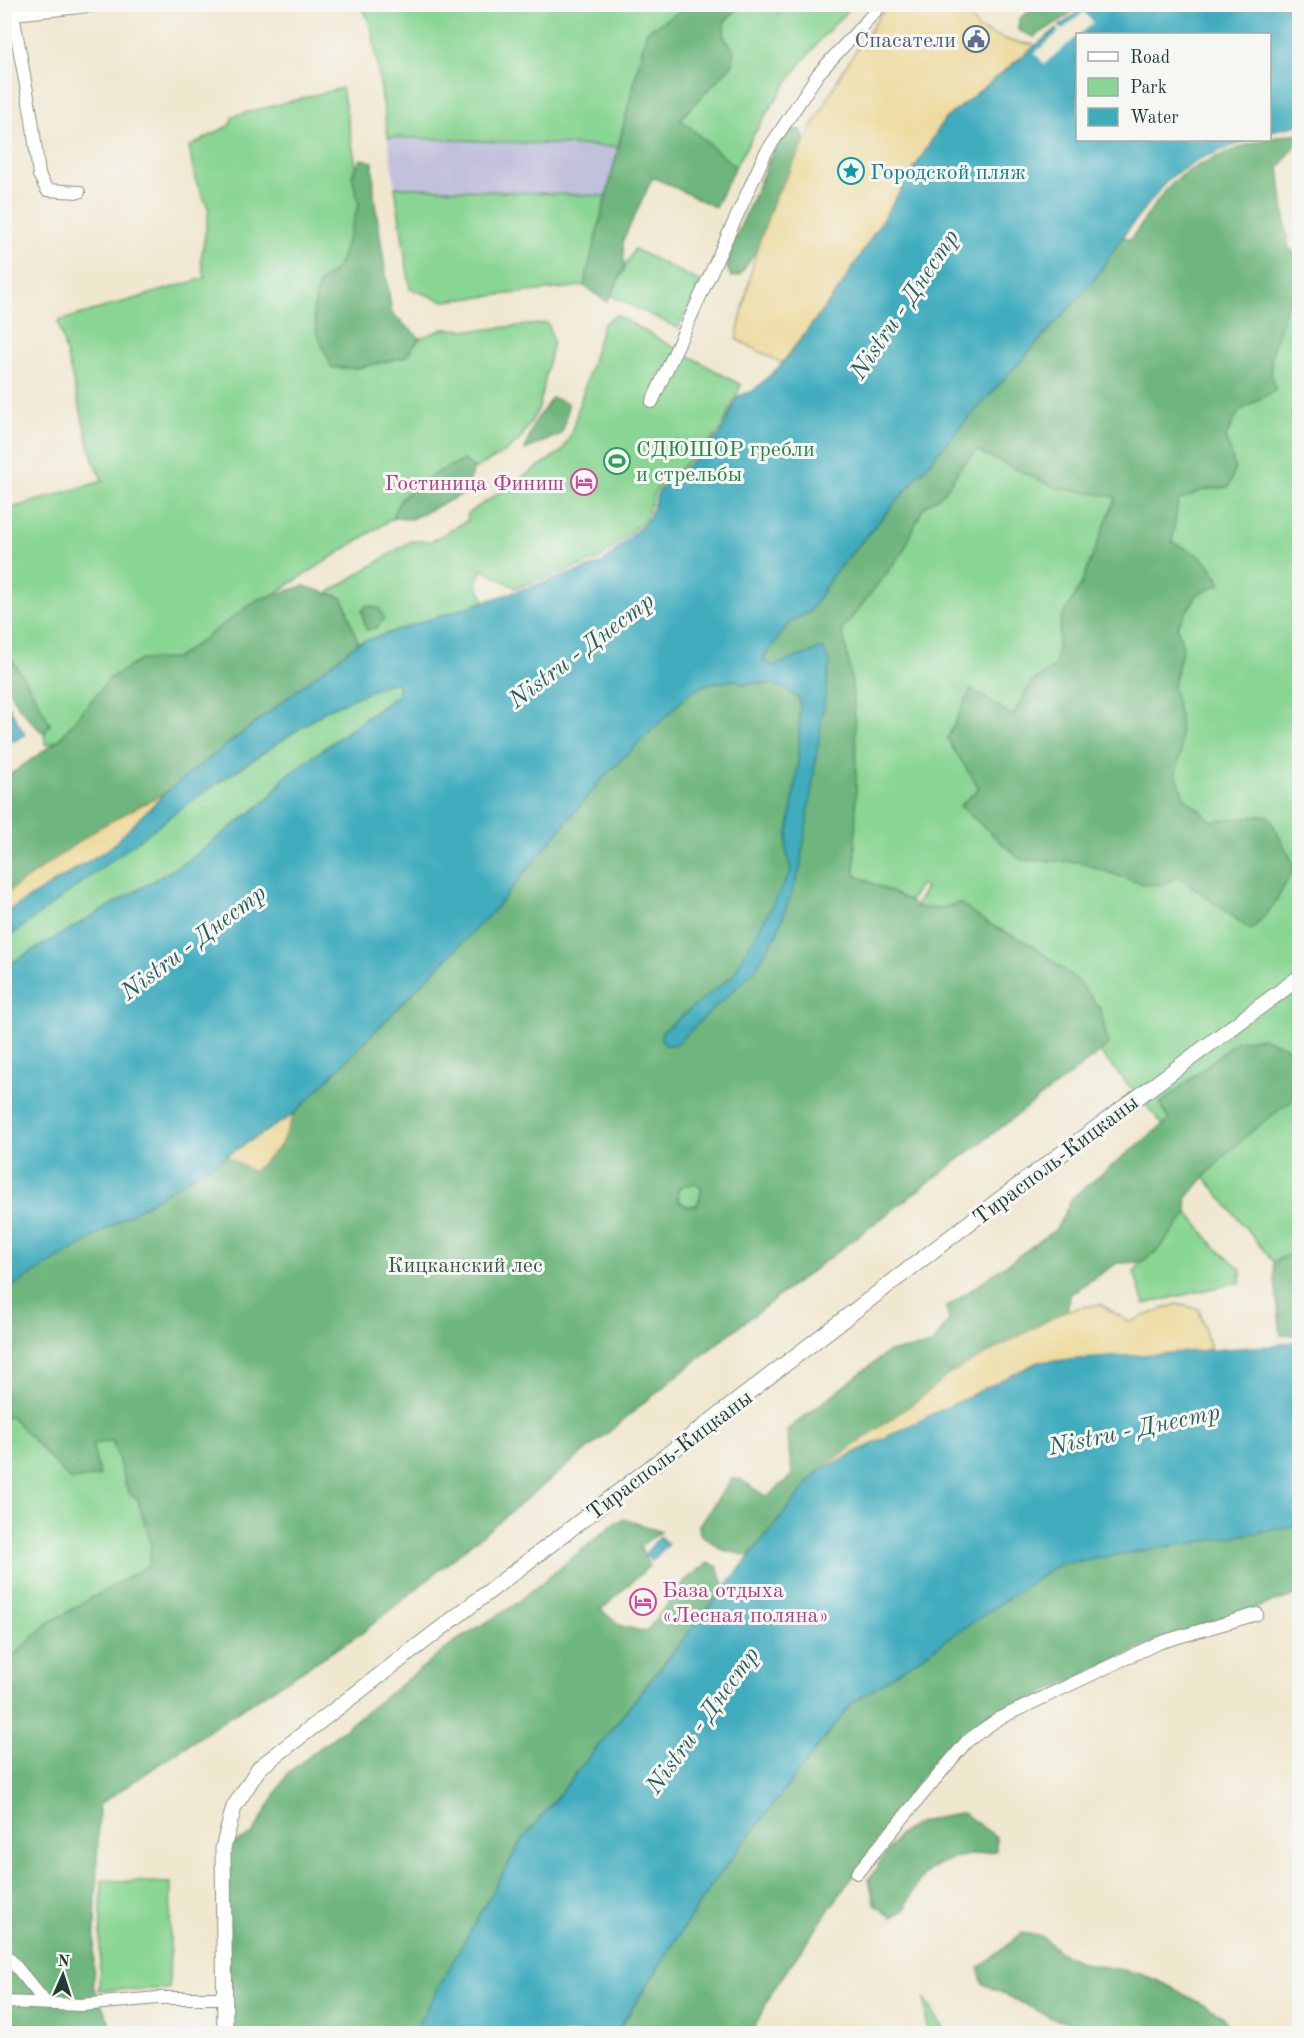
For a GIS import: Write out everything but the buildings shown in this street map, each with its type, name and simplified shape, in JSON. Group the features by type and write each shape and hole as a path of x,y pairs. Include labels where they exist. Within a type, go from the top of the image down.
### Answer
{"street":[{"path":"79,192 47,190 39,176 32,119 9,15 108,4"},
{"path":"652,402 765,154 818,74 882,4"},
{"name":"Тирасполь-Кицканы","path":"225,2034 223,1848 234,1808 259,1768 999,1200 1299,977"},
{"path":"857,1873 967,1741 998,1719 1158,1643 1257,1614"},
{"path":"4,1952 46,2003"},
{"path":"4,2002 81,2005 158,1998 224,1998"}],"shaded area":[{"path":"362,5 691,5 647,31 584,286 444,301 410,289 372,30"}],"green space":[{"path":"362,5 691,5 647,31 618,147 388,137 372,30"},
{"path":"691,5 741,5 724,22 724,37 734,50 733,64 680,119 735,167 715,207 653,177 623,240 624,268 607,302 584,286 647,31"},
{"path":"741,5 771,5 779,14 798,5 853,5 803,61 760,123 735,167 680,119 733,64 724,37 724,22"},
{"path":"1038,5 1080,5 1034,37 1018,30 1019,19"},
{"path":"342,88 356,165 352,176 359,204 339,266 319,284 358,368 405,357 420,338 443,329 478,330 548,323 553,341 539,408 521,438 506,452 474,469 464,460 421,484 402,499 393,518 273,595 257,600 177,658 141,660 110,678 59,740 46,745 44,734 50,724 10,658 5,658 5,510 103,481 93,460 58,321 205,278 201,260 209,210 195,179 189,147 230,125 233,116"},
{"path":"793,129 801,130 805,141 774,200 756,252 739,276 731,277 727,267 730,251 777,142"},
{"name":"Кицканский лес","path":"1299,133 1299,140 1279,168 1288,247 1298,256 1296,282 1273,350 1272,377 1276,390 1239,411 1226,437 1235,468 1229,487 1203,490 1178,501 1172,542 1207,563 1221,584 1198,594 1177,626 1183,647 1173,687 1180,718 1181,752 1176,773 1184,797 1212,821 1268,815 1295,867 1272,908 1251,930 1178,876 1162,885 1142,884 1079,862 1021,860 960,806 979,788 947,739 971,689 1013,716 1030,684 1055,666 1061,619 1081,585 1116,497 1054,487 977,451 960,468 945,492 923,508 903,552 842,630 855,721 855,875 910,901 915,907 937,909 960,903 987,923 1032,945 1078,981 1101,1010 1108,1046 725,1337 362,1633 238,1711 99,1805 93,1985 114,2033 5,2033 5,1660 9,1660 48,1623 149,1565 151,1544 137,1498 128,1492 113,1441 92,1444 100,1476 70,1480 11,1416 5,1418 4,1291 226,1156 253,1172 280,1146 294,1114 494,910 602,779 691,691 706,684 736,680 742,684 759,683 780,687 800,700 798,766 786,848 791,871 830,663 797,657 773,666 762,660 791,621 810,612 832,576 956,432 1093,282 1123,236 1130,240 1169,187 1188,172 1218,156 1252,144 1271,141 1271,139","holes":["695,1183 702,1189 697,1206 686,1206 678,1201 678,1187"]},
{"path":"361,159 373,162 374,196 392,314 420,338 405,357 358,368 332,368 317,333 313,311 319,284 339,266 359,204 352,176"},
{"path":"395,187 606,196 584,286 444,301 410,289"},
{"path":"634,249 701,282 678,328 611,296"},
{"path":"1299,297 1299,1249 1273,1262 1159,1120 987,923 955,904 937,909 915,907 926,888 920,885 910,901 855,875 855,847 800,869 830,663 791,621 956,432 1255,300"},
{"name":"СДЮШОР гребли и стрельбы","path":"616,315 741,385 720,432 655,491 646,518 600,559 516,588 482,569 477,585 485,601 358,643 343,598 328,593 411,541 432,541 468,520 467,514 562,451 571,434 603,324"},
{"path":"552,398 568,403 566,421 561,434 525,450 534,423"},
{"path":"464,460 474,469 463,494 411,519 393,518 396,508 410,490 432,475"},
{"path":"304,586 343,598 358,643 165,793 100,827 5,895 4,779 59,740 110,678 141,660 177,658 257,600"},
{"path":"367,605 380,609 384,619 378,627 366,630 362,611"},
{"path":"10,657 36,697 50,724 44,734 20,709 10,692 5,671 5,658"},
{"path":"398,683 398,694 285,777 267,800 186,862 5,967 4,940 194,799 329,709 386,684"},
{"path":"1264,1038 1299,1050 1299,1080 1295,1080 1292,1101 1248,1134 1209,1171 1186,1199 1188,1213 1156,1252 1141,1262 1117,1263 1070,1294 1067,1310 948,1375 918,1400 818,1471 749,1556 723,1550 700,1534 699,1525 732,1479 740,1479 767,1497 792,1475 787,1430 888,1352 932,1345 949,1320 946,1308 1056,1229 1073,1197 1169,1120 1160,1104 1237,1041"},
{"path":"690,1182 695,1183 701,1189 701,1199 695,1205 690,1206 685,1205 679,1199 678,1194 679,1189 685,1183"},
{"path":"1188,1213 1215,1247 1241,1269 1241,1282 1144,1304 1134,1272 1141,1262 1156,1252"},
{"path":"1299,1249 1299,1335 1281,1335 1273,1262"},
{"path":"113,1392 164,1562 5,1713 5,1414"},
{"path":"625,1519 661,1532 640,1546 649,1566 601,1610 621,1626 646,1632 687,1579 708,1563 717,1566 725,1587 518,1846 413,2033 225,2033 223,1848 252,1835 288,1773 456,1641 513,1606 615,1523"},
{"path":"1299,1526 1299,1594 1165,1637 980,1723 934,1759 773,1990 752,2033 616,2034 710,1887 851,1704 1059,1564"},
{"path":"963,1813 996,1837 996,1851 964,1856 939,1864 920,1880 905,1910 892,1917 875,1905 869,1880 897,1838 914,1825"},
{"path":"102,1880 171,1883 169,1989 99,1990"},
{"path":"1022,1933 1043,1937 1059,1952 1082,1963 1139,1973 1165,1984 1223,2016 1233,2033 1120,2033 1054,2019 982,1983 979,1968"},
{"path":"925,1998 945,2033 927,2033"}],"sand":[{"name":"Городской пляж","path":"893,5 965,5 978,29 1011,41 1036,45 945,119 842,285 782,363 736,339 756,252 774,200 843,70 881,14"},
{"path":"165,793 110,848 5,913 4,895 100,827"},
{"path":"294,1114 280,1146 253,1172 226,1156"},
{"path":"1100,1304 1129,1322 1177,1304 1199,1309 1211,1352 1038,1362 818,1471 918,1400 948,1375 1067,1310"}],"water":[{"name":"Nistru - Днестр","path":"1086,5 1299,5 1299,125 1271,131 1271,33 1076,33 1076,141 1244,141 1199,159 1169,178 1123,236 1093,282 956,432 832,576 810,612 791,621 762,659 773,666 823,648 830,663 800,869 777,934 754,971 675,1045 665,1045 661,1038 662,1032 733,975 791,871 786,848 798,766 800,700 780,687 759,683 742,684 736,680 707,684 691,692 602,779 494,910 294,1114 5,1291 4,967 186,862 267,800 285,777 398,695 398,683 386,684 329,709 194,799 5,940 5,913 110,848 165,793 358,643 603,563 649,518 658,492 721,434 738,396 753,391 783,363 842,285 945,119"},
{"path":"4,698 25,735 12,742 5,724"},
{"name":"Nistru - Днестр","path":"1299,1341 1299,1526 1059,1564 851,1704 710,1887 616,2033 413,2033 518,1846 818,1471 1038,1362 1270,1346"},
{"path":"660,1537 668,1544 652,1561 645,1554"}],"pier":[{"path":"1084,12 1093,23 1081,33 1076,33 1076,37 1044,64 1035,53 1059,32 1055,27 1057,25 1062,30"}],"place":[{"name":"Спасатели","path":"976,39"},
{"name":"Городской пляж","path":"851,171"},
{"name":"СДЮШОР гребли и стрельбы","path":"617,461"},
{"name":"Гостиница Финиш","path":"584,482"},
{"name":"База отдыха «Лесная поляна»","path":"643,1602"}]}
